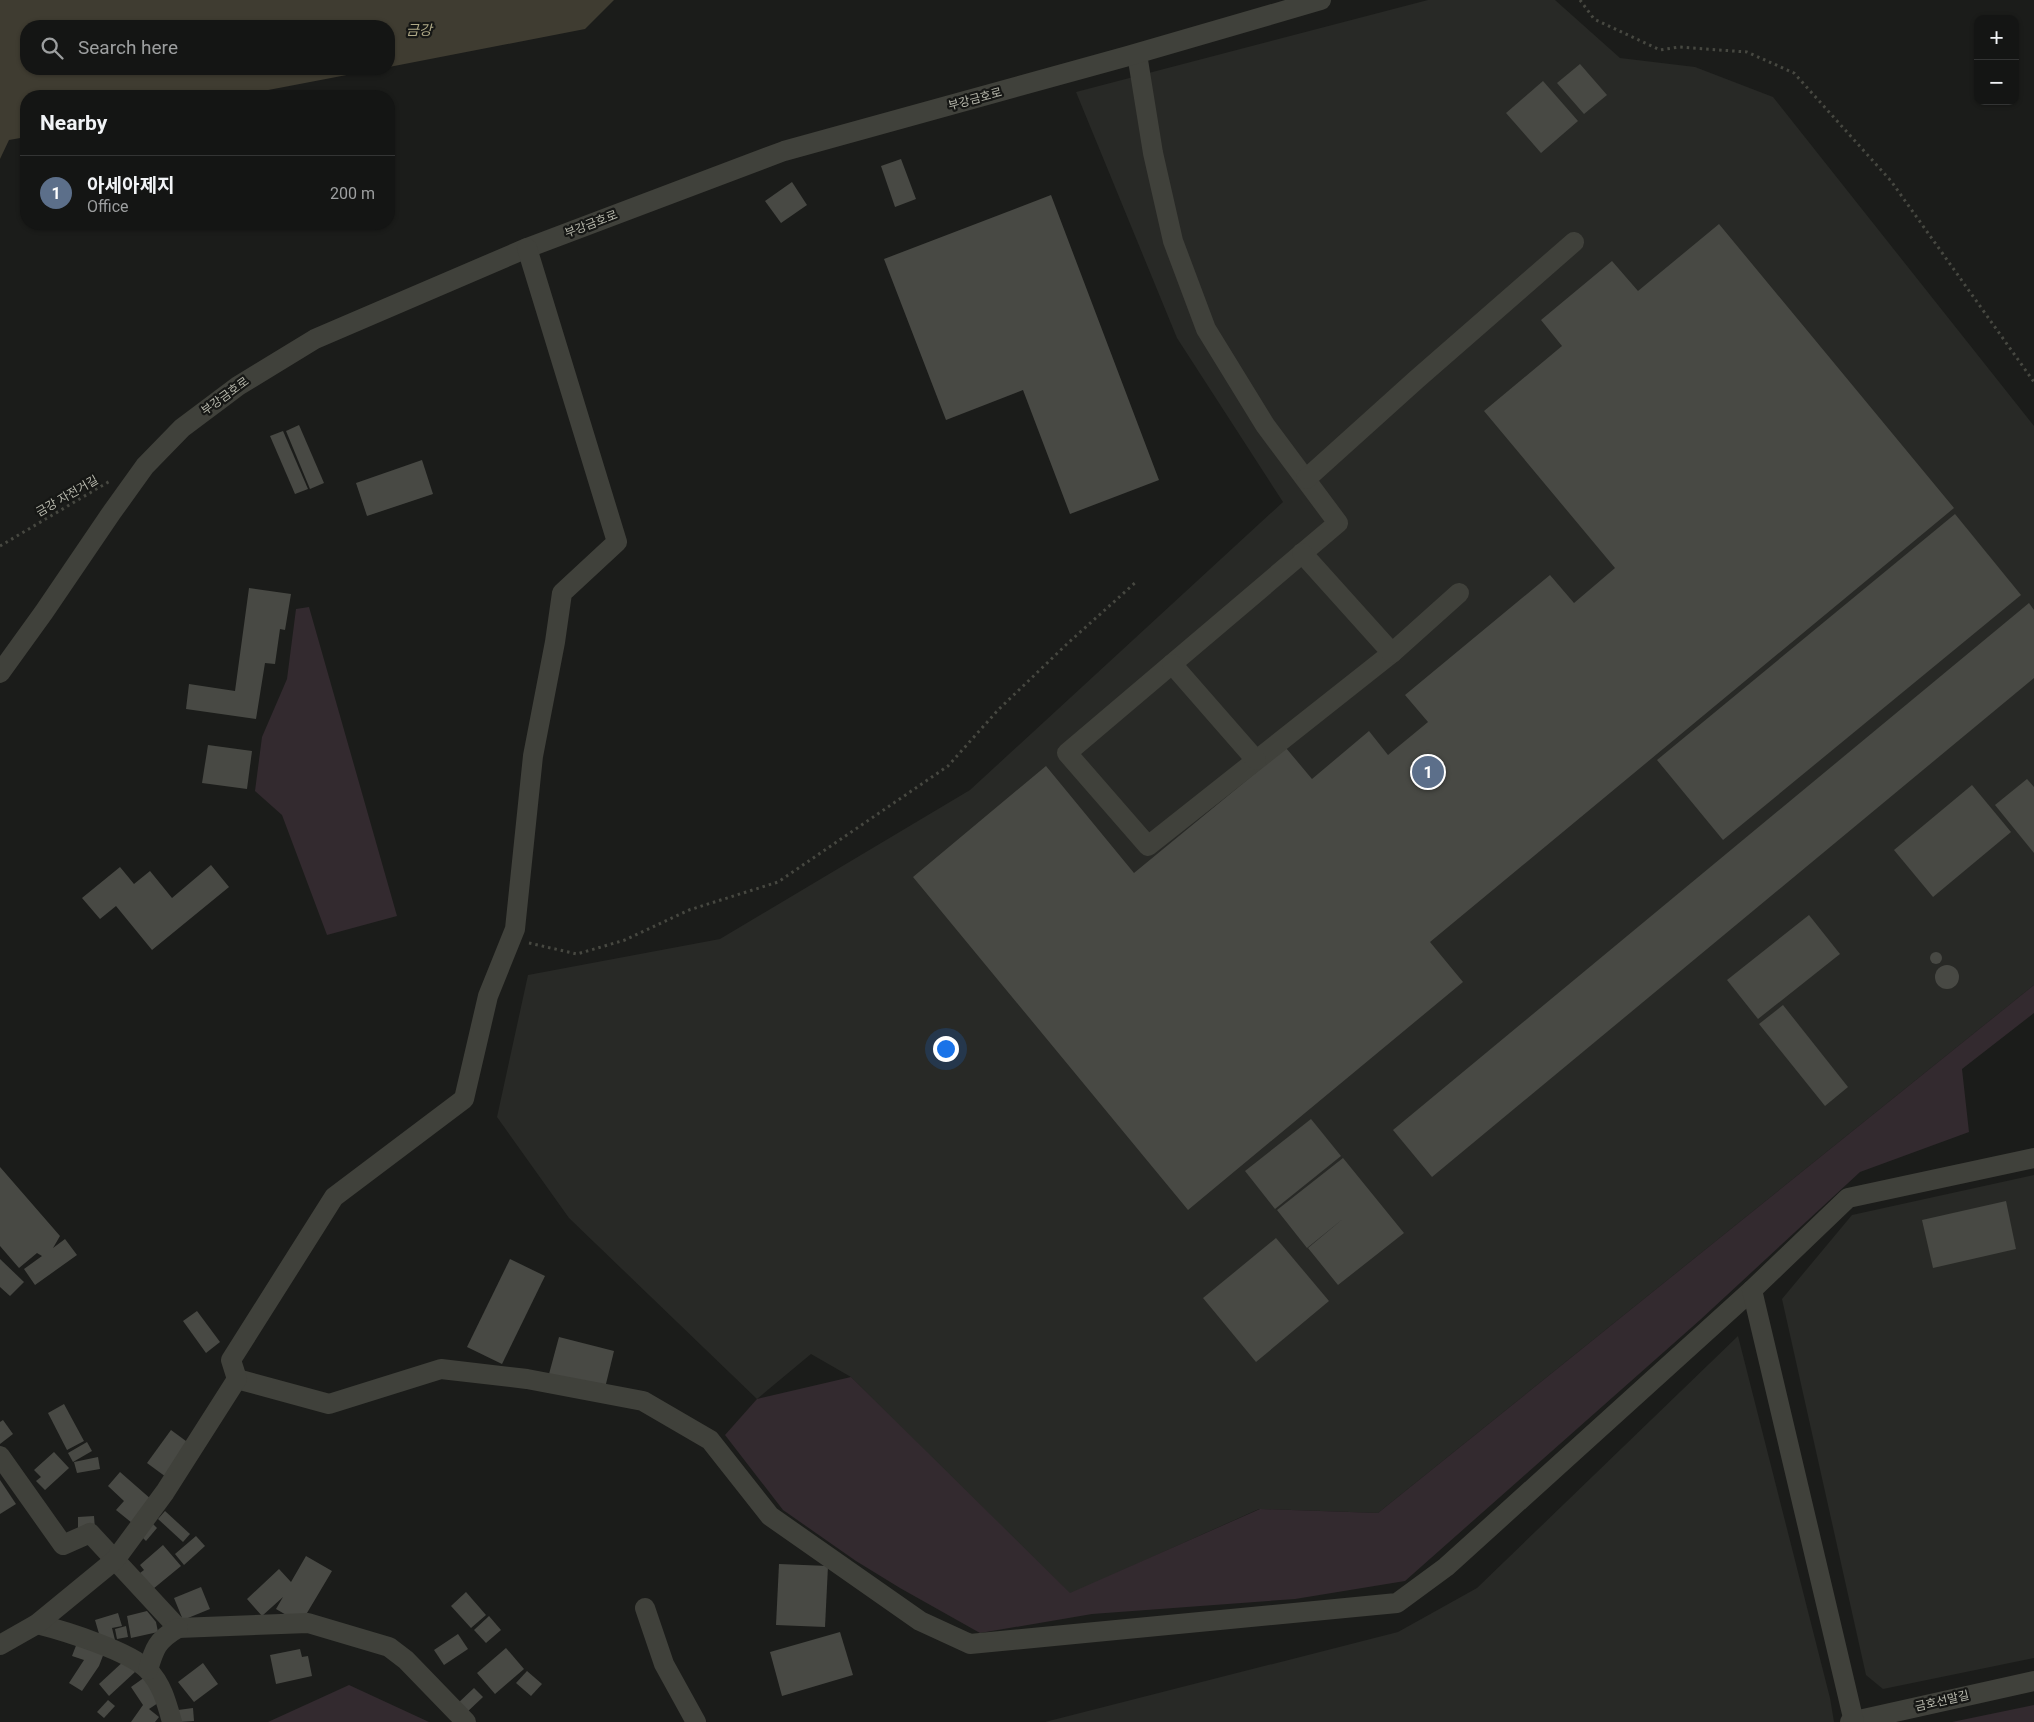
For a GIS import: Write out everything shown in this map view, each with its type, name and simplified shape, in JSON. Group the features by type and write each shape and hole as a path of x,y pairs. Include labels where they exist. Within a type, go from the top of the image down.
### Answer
{"street":[{"name":"부강금호로","path":"0,673 145,466 182,428 238,386 315,339 527,248 784,152 1137,54 1321,0"},
{"path":"1137,54 1153,153 1173,241 1206,329 1265,424 1338,523 1067,753 1148,846 1392,653 1459,593"},
{"path":"1306,479 1574,242"},
{"path":"0,1645 38,1624 114,1560 166,1492 237,1379 231,1360 334,1198 464,1099 488,996 516,929 533,756 555,642 562,593 617,542 527,248"},
{"path":"1302,554 1392,653"},
{"path":"1172,664 1256,760"},
{"path":"237,1379 329,1404 441,1369 527,1378 643,1401 710,1440 770,1516 920,1621 970,1644 1397,1603 1446,1567 1752,1290 1848,1198 2034,1158"},
{"path":"1752,1290 1852,1722"},
{"path":"0,1456 63,1545 90,1533 178,1628"},
{"path":"644,1608 664,1664 696,1722"},
{"path":"148,1670 154,1648 164,1636 178,1628 308,1623 390,1647 406,1660 466,1722"},
{"path":"38,1624 64,1631 132,1658 148,1670 166,1698 172,1722"},
{"name":"금호선말길","path":"1852,1722 2034,1681"}],"path":[{"path":"1580,0 1594,19 1660,50 1679,47 1747,52 1794,73 1891,181 2034,382"},
{"name":"금강 자전거길","path":"0,546 116,477"},
{"path":"512,939 577,954 625,940 689,910 778,882 948,766 998,710 1068,643 1136,582"}],"shaded area":[{"path":"1428,0 1555,0 1620,58 1695,67 1773,97 2034,426 2034,985 1378,1513 1259,1509 1070,1594 987,1514 851,1377 811,1354 757,1399 569,1218 497,1117 528,975 720,939 970,790 1283,502 1177,338 1076,92"},
{"path":"309,607 397,916 327,935 282,815 255,791 262,737 287,679 296,609"},
{"path":"2034,985 2034,1013 1962,1069 1969,1132 1860,1172 1700,1320 1405,1581 1295,1599 1092,1614 980,1633 856,1561 783,1510 725,1435 757,1399 851,1377 1070,1593 1260,1509 1378,1513"},
{"path":"2034,1175 2034,1658 1883,1689 1866,1675 1782,1299 1852,1215"},
{"path":"1738,1336 1830,1698 1834,1722 1045,1722 1398,1632 1477,1588"},
{"path":"349,1685 429,1722 268,1722"},
{"path":"2034,1705 2034,1722 1952,1722"}],"water":[{"name":"금강","path":"0,0 614,0 585,29 395,66 395,20 20,20 20,75 347,75 268,90 20,90 20,138 9,140 0,159"}],"building":[{"path":"1580,64 1607,95 1584,114 1557,83"},
{"path":"1543,81 1578,121 1541,153 1506,113"},
{"path":"901,159 916,199 895,207 881,166"},
{"path":"792,182 807,205 781,223 765,201"},
{"path":"1051,195 1159,480 1070,514 1023,390 946,420 884,259"},
{"path":"1719,224 1954,508 1430,942 1463,982 1188,1210 913,877 1046,766 1134,873 1286,748 1312,779 1369,731 1388,755 1428,722 1405,695 1550,575 1574,603 1615,568 1484,411 1562,346 1541,320 1612,261 1638,291"},
{"path":"299,425 324,483 310,489 286,431"},
{"path":"283,431 308,489 295,494 270,436"},
{"path":"422,460 433,494 367,516 356,483"},
{"path":"1955,514 2021,595 1723,840 1657,760"},
{"path":"249,588 291,594 285,630 280,629 275,664 265,663 256,719 186,709 189,684 235,691"},
{"path":"2029,603 2034,610 2034,678 1432,1177 1393,1130"},
{"path":"208,745 252,751 247,789 202,783"},
{"path":"2027,779 2034,787 2034,853 1995,805"},
{"path":"1972,785 2011,832 1933,897 1894,850"},
{"path":"211,865 229,887 152,950 116,906 100,919 82,898 120,867 134,884 150,871 172,898"},
{"path":"1809,915 1840,954 1758,1019 1727,980"},
{"path":"1936,952 1942,958 1936,964 1930,958"},
{"path":"1947,965 1956,968 1959,977 1956,986 1947,989 1938,986 1935,977 1938,968"},
{"path":"1783,1005 1848,1087 1825,1106 1759,1024"},
{"path":"1311,1119 1341,1156 1275,1209 1245,1171"},
{"path":"1343,1158 1404,1233 1338,1285 1308,1248 1344,1218 1307,1248 1277,1210"},
{"path":"0,1167 60,1236 53,1248 65,1239 77,1255 35,1285 24,1269 42,1256 37,1253 19,1268 0,1246"},
{"path":"2006,1201 2016,1249 1933,1268 1922,1220"},
{"path":"1276,1238 1329,1301 1256,1362 1203,1298"},
{"path":"0,1259 24,1282 10,1296 0,1287"},
{"path":"510,1259 545,1276 502,1364 467,1347"},
{"path":"197,1311 220,1342 206,1353 183,1321"},
{"path":"559,1337 614,1351 605,1388 549,1374"},
{"path":"64,1404 84,1441 67,1450 48,1413"},
{"path":"3,1420 13,1434 0,1444 0,1422"},
{"path":"171,1430 190,1444 166,1477 147,1463"},
{"path":"87,1442 92,1451 73,1462 68,1453"},
{"path":"54,1452 69,1468 45,1490 36,1481 41,1477 34,1470"},
{"path":"98,1457 100,1469 77,1473 74,1462"},
{"path":"120,1472 152,1500 132,1523 116,1510 124,1501 108,1486"},
{"path":"0,1480 16,1504 0,1514"},
{"path":"165,1511 190,1534 183,1542 158,1519"},
{"path":"94,1516 95,1529 78,1530 78,1517"},
{"path":"150,1521 157,1528 146,1541 139,1534"},
{"path":"196,1536 205,1546 184,1565 175,1554"},
{"path":"163,1545 181,1566 153,1589 140,1573 144,1570 140,1565"},
{"path":"306,1556 332,1571 304,1618 288,1616 276,1609 283,1597 262,1616 247,1599 279,1569 291,1582"},
{"path":"779,1564 828,1566 825,1627 776,1625"},
{"path":"201,1587 210,1609 183,1620 174,1598"},
{"path":"466,1592 486,1615 471,1628 451,1606"},
{"path":"147,1611 156,1622 158,1632 131,1638 127,1616"},
{"path":"118,1613 122,1626 112,1628 115,1640 102,1644 95,1620"},
{"path":"489,1616 501,1630 486,1643 474,1630"},
{"path":"126,1626 128,1637 117,1639 115,1629"},
{"path":"840,1632 853,1675 782,1696 770,1652"},
{"path":"458,1634 468,1649 444,1665 434,1650"},
{"path":"77,1643 104,1653 99,1666 82,1691 69,1683 84,1660 72,1656"},
{"path":"506,1648 524,1669 495,1694 477,1673"},
{"path":"300,1649 302,1657 308,1656 312,1676 276,1684 270,1655"},
{"path":"125,1660 135,1672 109,1696 99,1684"},
{"path":"203,1663 218,1684 194,1702 178,1682"},
{"path":"527,1671 542,1684 531,1696 516,1683"},
{"path":"145,1677 161,1701 149,1709 159,1717 155,1722 131,1722 143,1705 131,1687"},
{"path":"474,1688 483,1697 465,1714 456,1705"},
{"path":"108,1700 115,1706 104,1718 97,1712"},
{"path":"193,1708 194,1721 179,1722 178,1710"}],"place":[{"name":"아세아제지","path":"1428,772"}]}
